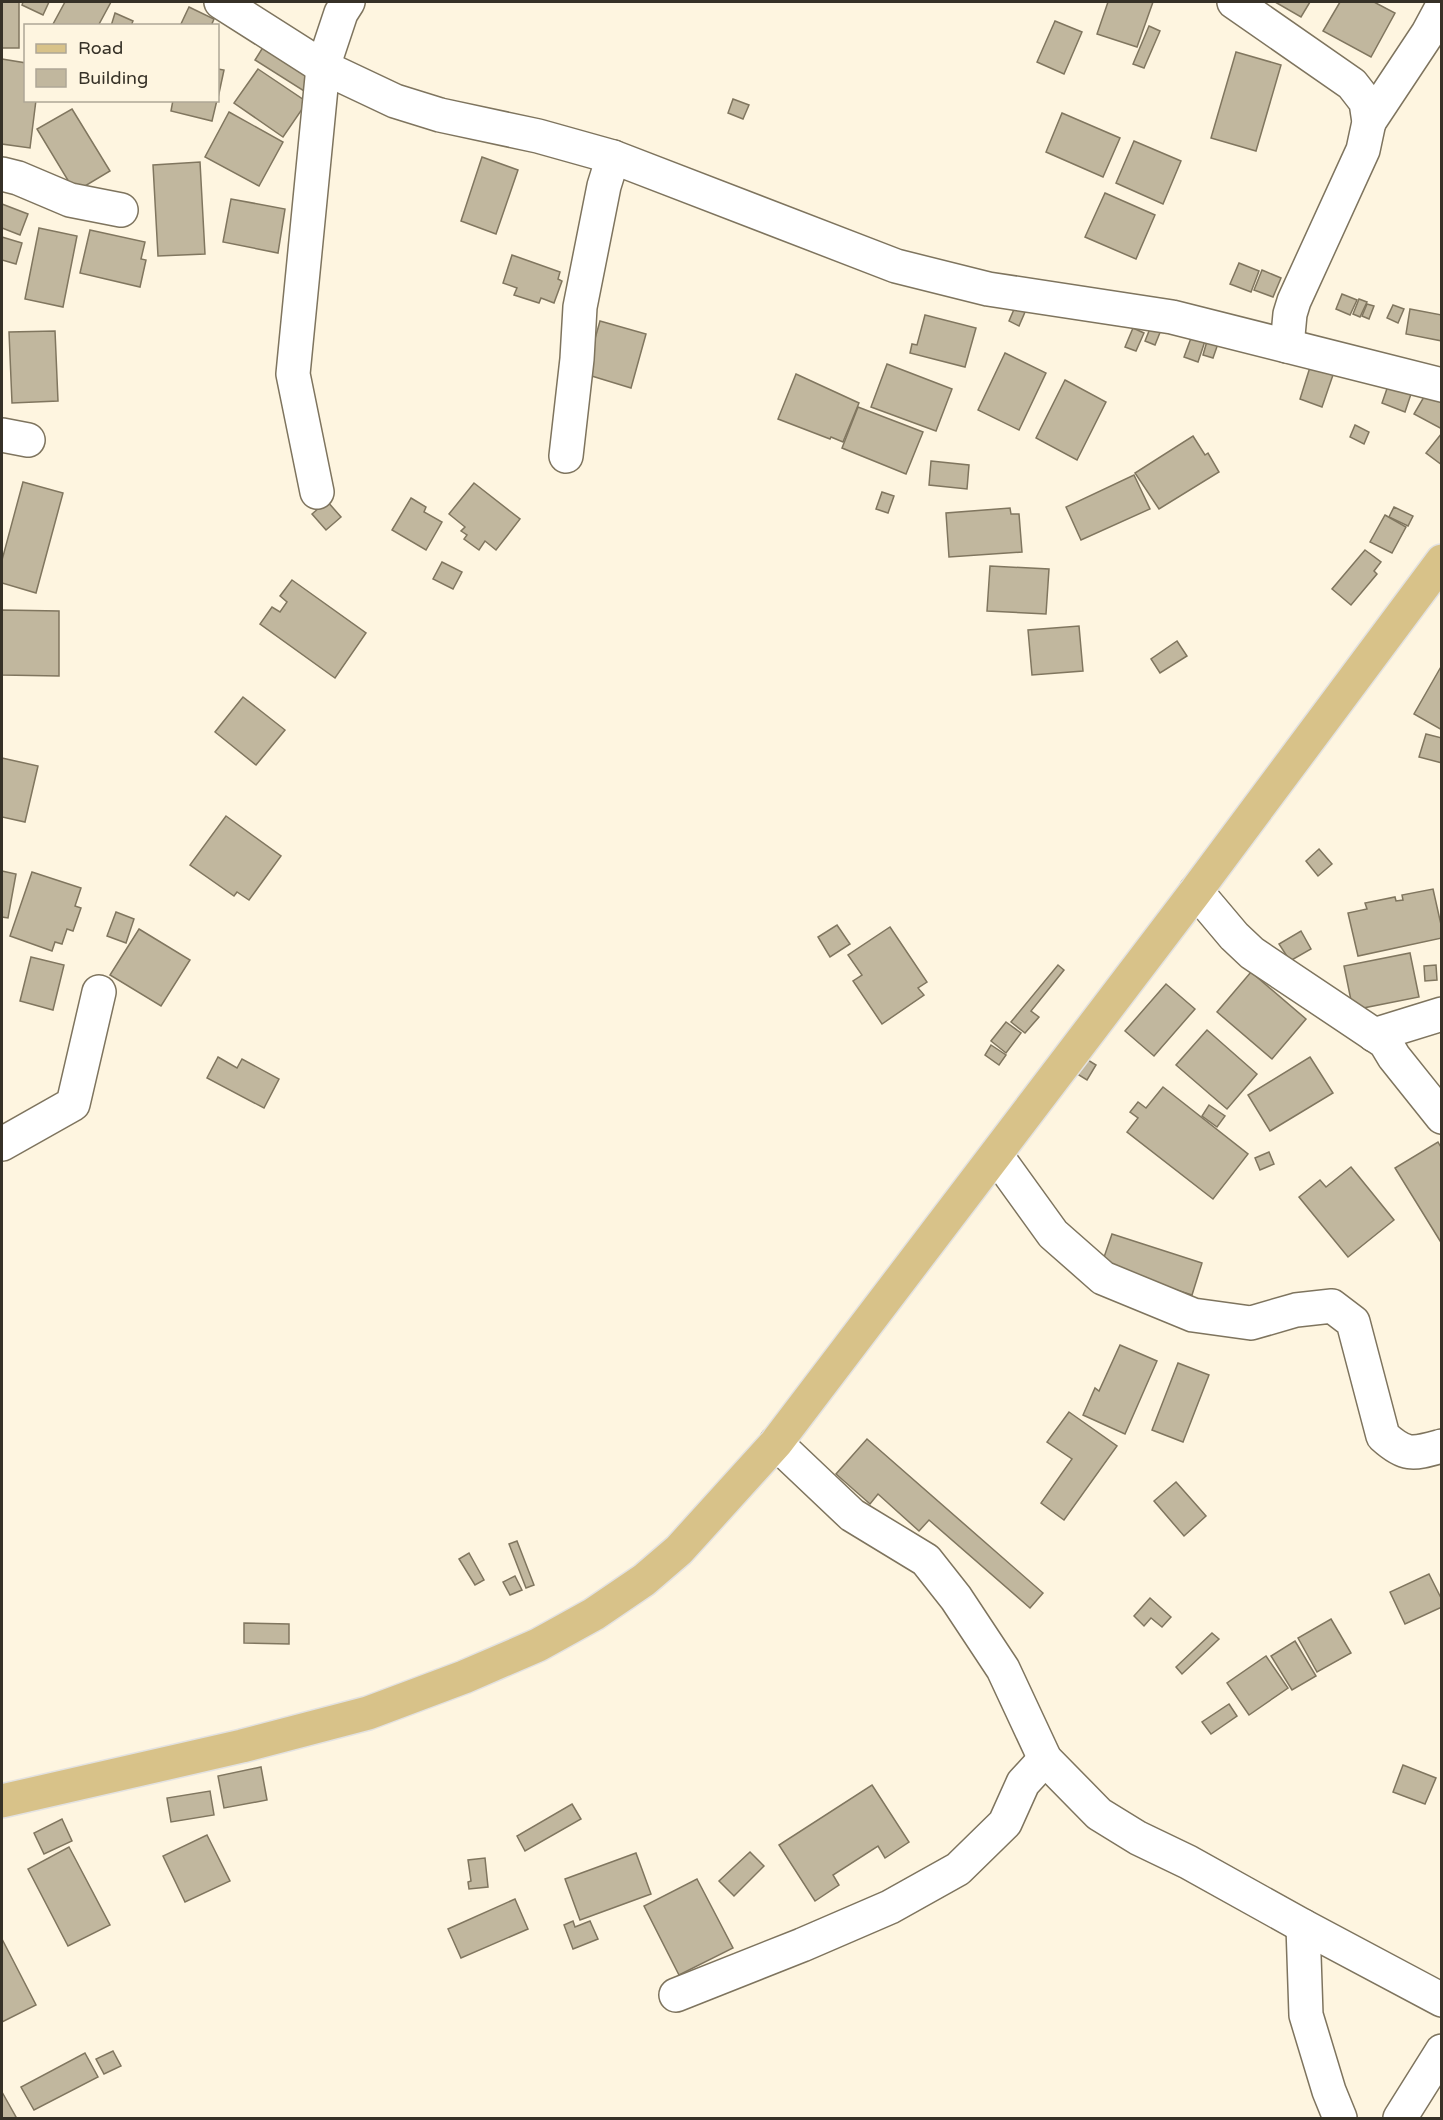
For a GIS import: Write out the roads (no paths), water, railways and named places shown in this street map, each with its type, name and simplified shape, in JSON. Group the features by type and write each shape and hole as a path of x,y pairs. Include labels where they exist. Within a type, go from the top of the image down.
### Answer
{"main road":[{"path":"2,1801 242,1746 368,1713 464,1677 538,1645 594,1614 644,1580 679,1550 776,1443 1196,891 1442,561"}],"street":[{"path":"221,2 323,67 395,100 429,111 538,136 613,157 896,266 988,289 1172,317 1442,385"},
{"path":"317,492 293,374 323,67 341,13 348,2"},
{"path":"1234,2 1352,84 1366,102 1369,122 1363,150 1294,301 1290,314 1287,346"},
{"path":"1369,122 1428,33 1442,7"},
{"path":"566,456 577,359 580,307 604,186 613,157"},
{"path":"2,174 18,178 70,200 121,210"},
{"path":"1196,891 1234,936 1252,953 1385,1042 1394,1057 1442,1117"},
{"path":"2,1144 73,1104 99,992"},
{"path":"1374,1035 1442,1014"},
{"path":"996,1155 1053,1234 1103,1278 1193,1315 1251,1323 1296,1310 1332,1306 1353,1322 1383,1436 1398,1449 1417,1453 1442,1446"},
{"path":"776,1443 852,1515 926,1560 956,1598 1003,1669 1045,1759 1099,1814 1138,1838 1188,1862 1442,2000"},
{"path":"676,1995 890,1907 958,1869 1005,1823 1023,1784 1045,1759"},
{"path":"1303,1926 1306,2015 1329,2091 1340,2118"},
{"path":"1401,2118 1442,2051"}]}
